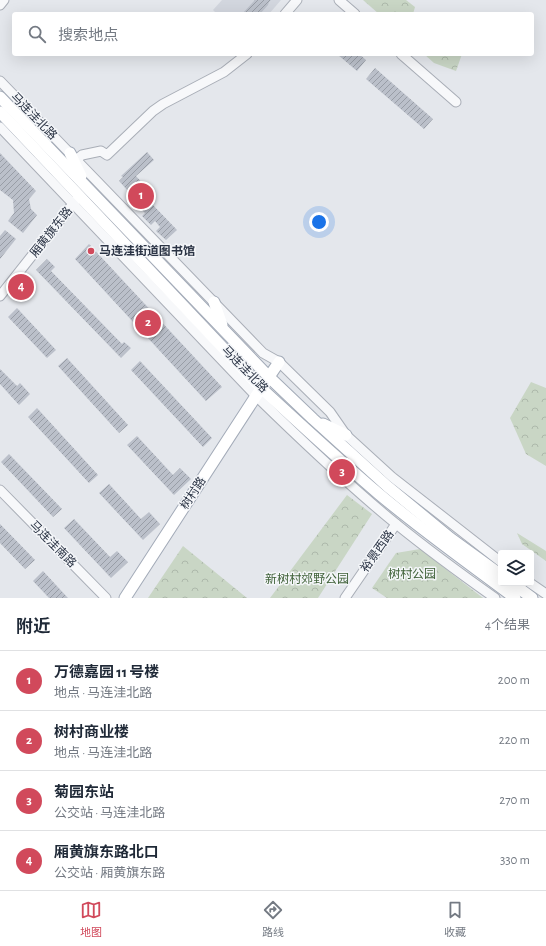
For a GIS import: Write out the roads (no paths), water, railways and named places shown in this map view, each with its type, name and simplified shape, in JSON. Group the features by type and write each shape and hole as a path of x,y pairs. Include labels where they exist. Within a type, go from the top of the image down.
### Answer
{"main road":[{"name":"马连洼北路","path":"0,97 269,377 312,419 387,486 450,538 498,573"},
{"name":"马连洼北路","path":"0,112 76,200 259,392 305,428 380,494 445,546 515,598"},
{"path":"73,156 87,187"},
{"path":"214,302 224,330"},
{"name":"树村路","path":"125,598 279,362"},
{"path":"312,419 346,435"},
{"path":"516,586 532,598"}],"street":[{"path":"0,6 4,0"},
{"path":"287,12 297,0"},
{"path":"339,0 353,12"},
{"path":"73,156 101,151 107,155 153,111 163,104 224,72 244,56"},
{"path":"403,56 456,102"},
{"name":"马连洼北路","path":"0,81 263,354 279,362 330,412 346,435 392,477 498,560"},
{"name":"马连洼北路","path":"0,127 76,200"},
{"name":"厢黄旗东路","path":"0,296 87,187"},
{"name":"马连洼北路","path":"259,392 299,438 353,487 396,524 495,598"},
{"name":"马连洼南路","path":"0,490 106,598"},
{"name":"裕景西路","path":"345,598 396,524"},
{"path":"534,586 546,594"}],"place":[{"name":"万德嘉园 11 号楼","path":"141,196"},
{"name":"马连洼街道图书馆","path":"91,251"},
{"name":"厢黄旗东路北口","path":"21,287"},
{"name":"树村商业楼","path":"148,323"},
{"name":"菊园东站","path":"342,472"}],"park label":[{"name":"树村公园","path":"412,574"},
{"name":"新树村郊野公园","path":"307,579"}]}
